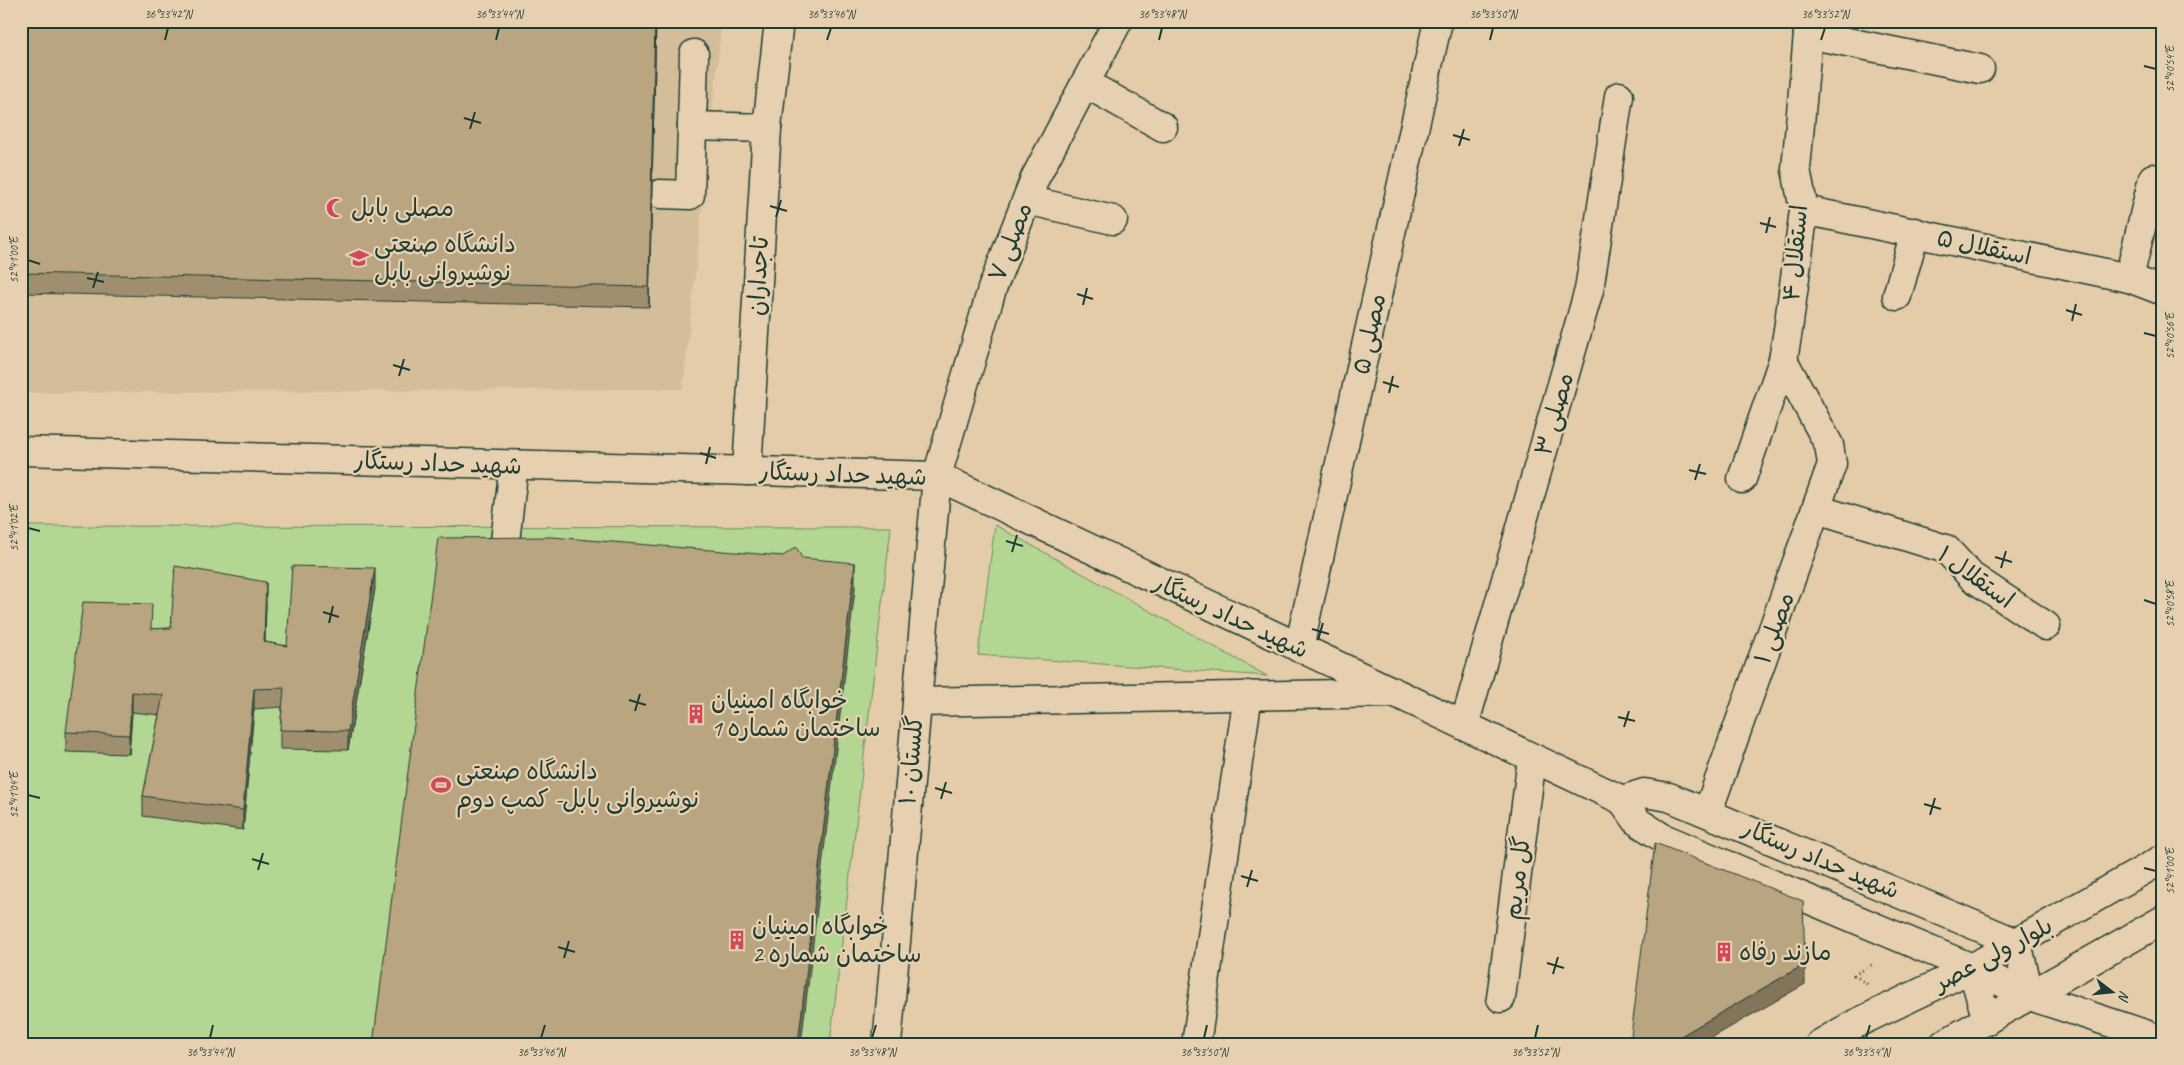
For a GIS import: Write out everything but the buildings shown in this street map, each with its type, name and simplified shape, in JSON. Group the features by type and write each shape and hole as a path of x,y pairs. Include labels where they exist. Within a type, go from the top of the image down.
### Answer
{"street":[{"name":"تاجداران","path":"746,471 768,128 779,21"},
{"name":"مصلی ۷","path":"937,476 992,289 1035,178 1118,21"},
{"name":"مصلی ۵","path":"1300,648 1438,21"},
{"path":"1807,28 1980,69"},
{"name":"استقلال ۴","path":"1742,479 1783,360 1804,210 1796,169 1807,28"},
{"path":"660,194 690,195 694,54"},
{"path":"1085,83 1163,127"},
{"name":"مصلی ۳","path":"1464,726 1589,290 1619,96"},
{"path":"692,126 768,128"},
{"path":"2130,278 2153,178"},
{"path":"1027,200 1113,220"},
{"name":"استقلال ۵","path":"1804,210 2130,278 2163,291"},
{"path":"1897,296 1915,232"},
{"name":"مصلی ۱","path":"1708,811 1832,464 1829,445 1783,360"},
{"name":"شهید حداد رستگار","path":"21,452 937,476 1622,800 1638,822 1663,838 1972,968 2030,996 2163,1040"},
{"path":"498,602 514,465"},
{"name":"گلستان ۱۰","path":"886,1044 937,476"},
{"name":"استقلال ۱","path":"1817,509 1946,549 1972,577 2046,626"},
{"path":"917,702 1394,693"},
{"path":"1196,1044 1248,696"},
{"name":"گل مریم","path":"1502,998 1532,758"},
{"name":"شهید حداد رستگار","path":"1622,800 1644,793 1669,796 2017,944"},
{"name":"بلوار ولی عصر","path":"1820,1044 1855,1024 1972,968 2017,944 2163,859"},
{"path":"1944,1044 2163,920"},
{"path":"2017,944 2030,996"},
{"path":"1972,968 1987,1020"}],"shaded area":[{"name":"دانشگاه صنعتی نوشیروانی بابل","path":"21,21 722,21 683,389 21,393"}],"green space":[{"path":"995,525 1267,676 978,655"},
{"name":"دانشگاه صنعتی نوشیروانی بابل- کمپ دوم","path":"21,526 891,527 830,1044 21,1044"}],"place":[{"name":"مصلی بابل","path":"336,208"},
{"name":"دانشگاه صنعتی نوشیروانی بابل","path":"359,258"},
{"name":"خوابگاه امینیان ساختمان شماره 1","path":"696,714"},
{"name":"دانشگاه صنعتی نوشیروانی بابل- کمپ دوم","path":"441,785"},
{"name":"خوابگاه امینیان ساختمان شماره 2","path":"737,940"},
{"name":"مازند رفاه","path":"1724,952"}]}
